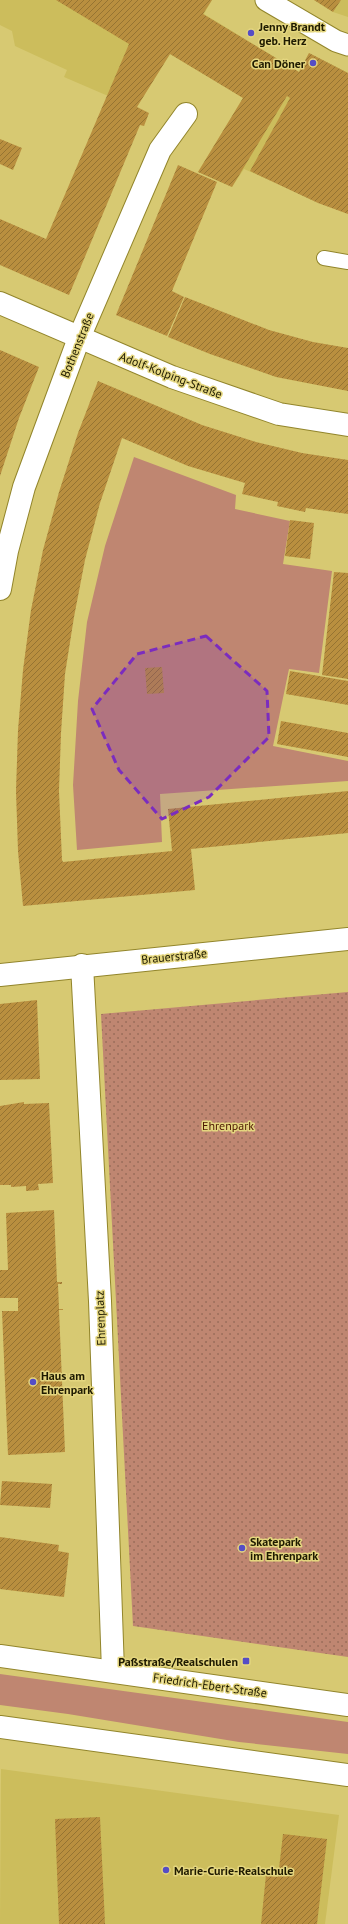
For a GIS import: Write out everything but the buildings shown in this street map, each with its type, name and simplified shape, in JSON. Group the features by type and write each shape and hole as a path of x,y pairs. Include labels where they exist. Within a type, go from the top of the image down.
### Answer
{"street":[{"path":"266,0 336,41 348,45"},
{"name":"Bothenstraße","path":"0,589 7,551 24,487 79,338 160,150 186,114"},
{"name":"Adolf-Kolping-Straße","path":"0,303 172,377 279,414 348,425"},
{"name":"Brauerstraße","path":"0,974 348,939"},
{"name":"Ehrenplatz","path":"82,965 100,1301 113,1671"},
{"name":"Friedrich-Ebert-Straße","path":"0,1656 348,1705"},
{"path":"0,1726 348,1775"}],"lane":[{"path":"324,258 348,262"}],"highlighted area":[{"path":"206,636 267,691 269,737 209,797 162,819 119,770 92,709 137,654"}],"shaded area":[{"path":"0,0 212,0 204,14 299,72 309,53 348,73 348,214 244,169 232,187 198,172 243,98 224,86 170,54 136,108 64,77 67,70 15,46 12,31 0,25"},
{"path":"314,0 348,0 348,17 333,12"},
{"name":"Marie-Curie-Realschule","path":"1,1769 339,1815 325,1924 0,1924"}],"green space":[{"path":"134,457 236,495 235,509 290,521 283,564 332,571 319,673 289,669 273,746 348,761 348,781 160,794 162,842 77,850 73,785 78,701 87,622 105,546"},
{"name":"Ehrenpark","path":"348,992 348,1657 133,1626 101,1014"},
{"path":"0,1674 348,1722 348,1754 239,1742 68,1714 0,1705"}],"place":[{"name":"Jenny Brandt geb. Herz","path":"251,33"},
{"name":"Can Döner","path":"313,63"},
{"name":"Haus am Ehrenpark","path":"33,1382"},
{"name":"Skatepark im Ehrenpark","path":"242,1548"},
{"name":"Paßstraße/Realschulen","path":"246,1661"},
{"name":"Marie-Curie-Realschule","path":"166,1870"}]}
